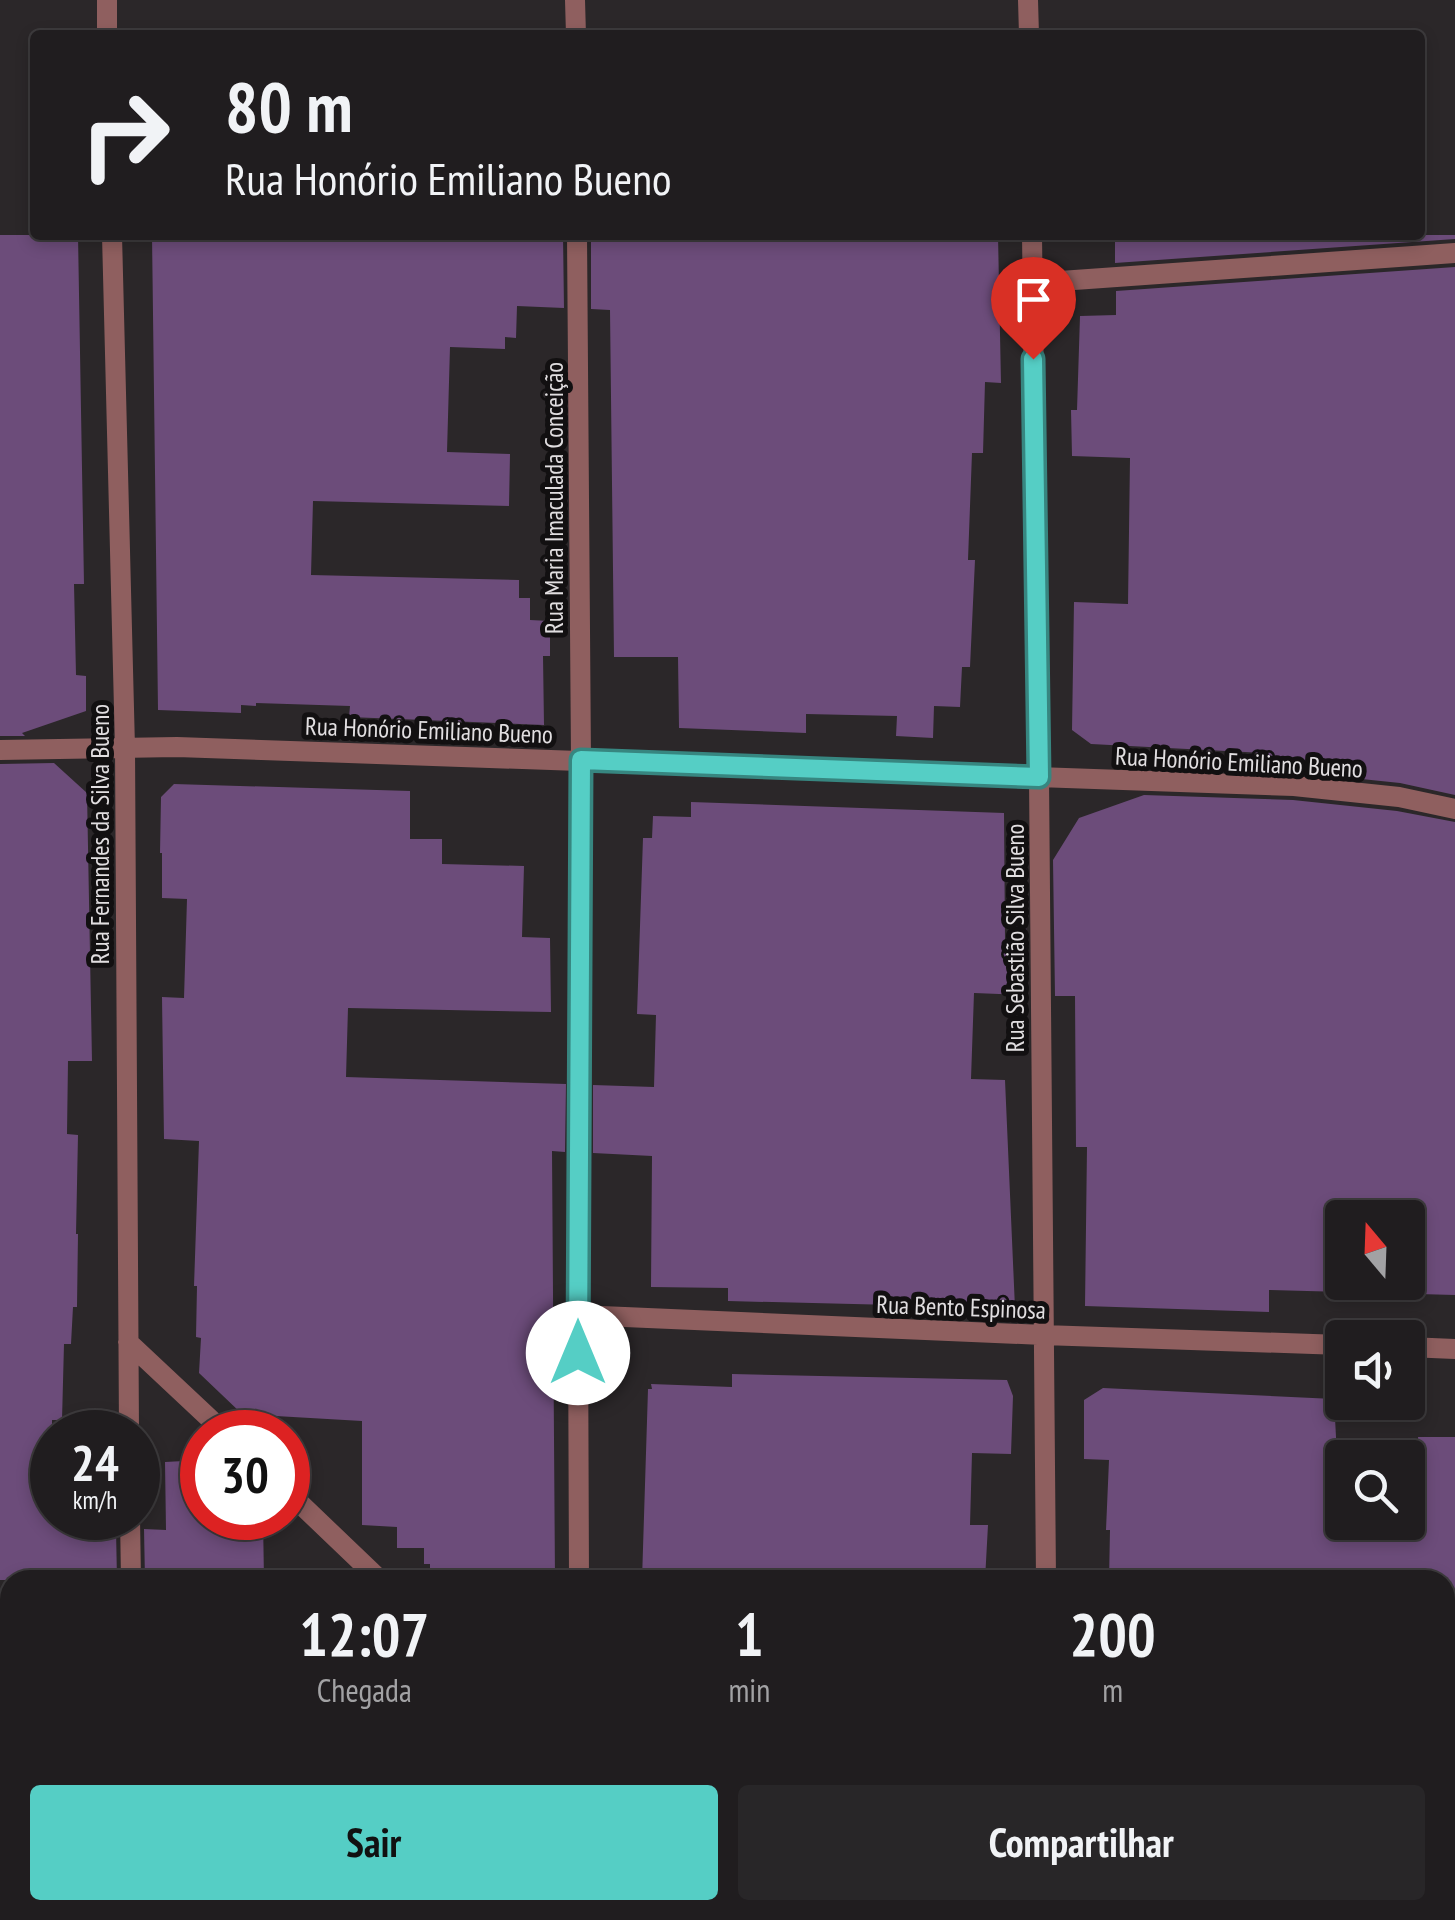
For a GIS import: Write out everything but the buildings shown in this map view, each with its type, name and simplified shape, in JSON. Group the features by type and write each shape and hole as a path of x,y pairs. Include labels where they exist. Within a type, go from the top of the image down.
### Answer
{"street":[{"path":"106,0 108,30"},
{"path":"576,0 576,30"},
{"path":"1028,0 1029,30"},
{"name":"Rua Fernandes da Silva Bueno","path":"112,240 125,748 129,1410"},
{"name":"Rua Maria Imaculada Conceição","path":"577,240 581,760 579,1570"},
{"name":"Rua Sebastião Silva Bueno","path":"1032,240 1046,1570"},
{"path":"1032,282 1455,253"},
{"name":"Rua Honório Emiliano Bueno","path":"0,750 196,747 1294,786 1399,797 1455,809"},
{"name":"Rua Bento Espinosa","path":"578,1315 1325,1344"},
{"path":"128,1342 201,1410"},
{"path":"1425,1348 1455,1349"},
{"path":"310,1513 370,1570"},
{"path":"130,1540 131,1570"}],"route":[{"path":"578,1353 581,760 1039,777 1033,359"}]}
